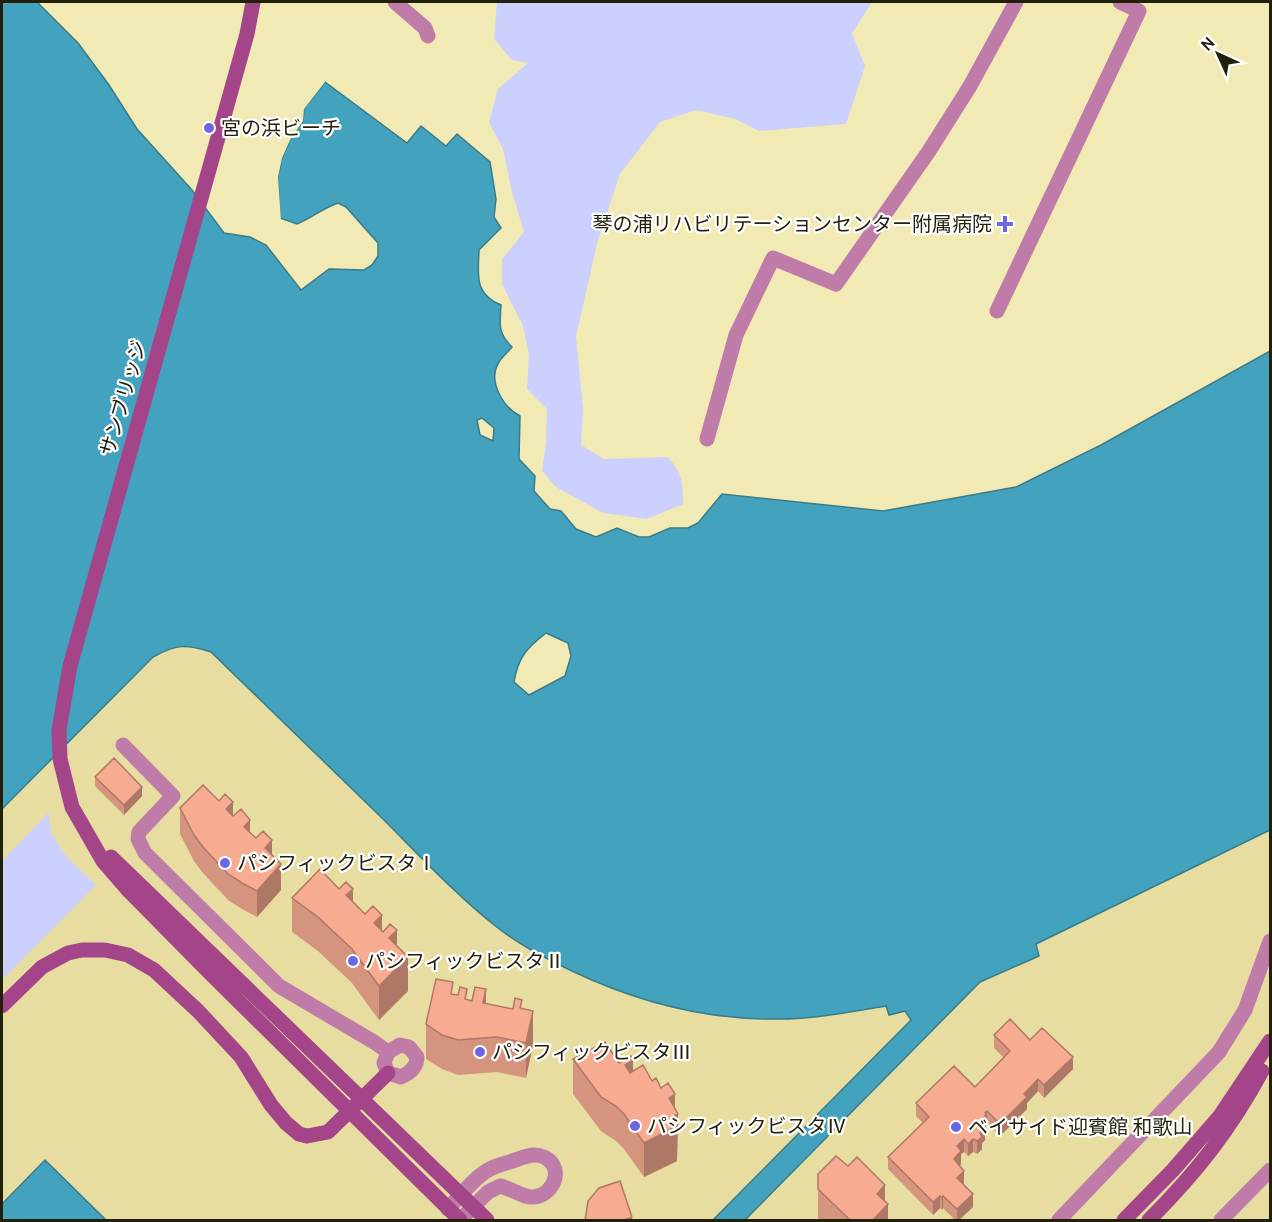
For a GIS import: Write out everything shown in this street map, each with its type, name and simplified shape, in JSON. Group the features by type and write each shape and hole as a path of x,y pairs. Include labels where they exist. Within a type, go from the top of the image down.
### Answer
{"street":[{"name":"サンブリッジ","path":"72,807 60,759 59,730 70,666 247,34 253,2"},
{"path":"395,2 425,28 428,36"},
{"path":"707,439 736,335 773,258 836,284 929,151 970,86 1016,2"},
{"path":"997,311 1138,11 1120,2"},
{"path":"123,745 173,796 139,832 138,839 145,853 279,986 374,1041 388,1052"},
{"path":"72,807 101,847 487,1221"},
{"path":"72,807 92,845 129,891 349,1111 448,1209 460,1220 488,1192 500,1186 531,1197 544,1194 554,1183 555,1168 547,1158 536,1155 491,1168 482,1174 448,1209"},
{"path":"1059,1221 1219,1052 1245,1010 1270,941"},
{"path":"2,1006 42,967 68,953 82,950 105,950 128,955 154,970 219,1032 241,1057 277,1112 299,1134 314,1136 328,1131 388,1073"},
{"path":"1124,1221 1220,1116 1270,1041"},
{"path":"396,1046 405,1046 415,1053 417,1061 413,1069 405,1076 396,1077 388,1073 384,1063 388,1052 396,1046"},
{"path":"1149,1221 1193,1174 1218,1143 1239,1112 1270,1055"},
{"path":"1221,1221 1270,1170"}],"shaded area":[{"path":"2,2 37,2 78,43 109,85 137,129 192,190 224,233 250,237 266,245 301,290 329,269 364,270 372,265 378,256 378,243 346,207 338,203 297,224 280,218 278,177 282,158 290,140 303,121 304,109 325,82 407,143 421,126 446,146 457,134 490,162 496,199 494,217 501,228 479,250 478,275 479,283 486,295 501,305 502,332 512,347 500,360 496,369 496,385 503,400 520,416 519,459 535,476 534,491 550,509 561,511 576,529 596,537 617,528 639,537 649,537 670,528 688,528 698,523 722,494 883,511 1016,487 1101,445 1270,351 1270,830 1036,944 1039,956 980,982 745,1220 713,1220 911,1020 905,1011 889,1015 886,1006 792,1019 725,1016 672,1007 621,992 553,962 507,935 468,903 211,652 195,648 175,648 153,657 2,809","holes":["482,418 494,428 493,441 480,435 477,420","546,633 568,643 571,656 565,676 529,695 514,682 516,673 524,654"]},
{"path":"497,2 872,2 852,33 865,66 846,124 759,131 735,119 696,110 660,122 620,174 598,240 576,336 583,409 581,445 604,459 668,457 681,479 683,504 647,519 603,513 556,487 542,471 547,409 527,389 529,354 523,326 502,284 502,259 524,232 512,192 503,149 489,122 498,89 528,63 512,60 494,39"},
{"path":"179,645 211,651 452,887 499,929 542,957 598,984 673,1009 725,1017 778,1019 830,1016 886,1006 905,1011 912,1020 713,1220 106,1220 45,1160 2,1204 2,809 153,657"},
{"path":"49,812 50,824 57,844 96,885 2,980 2,861"},
{"path":"1270,830 1270,1220 745,1220 980,982 1039,956 1036,944"},
{"path":"45,1160 106,1220 2,1220 2,1204"}],"pier":[{"path":"323,80 325,82 304,109 303,121 290,140 282,158 278,177 281,221 277,218 275,198 275,177 279,157 287,138 300,120 301,108"}],"building":[{"path":"114,758 142,787 124,805 95,777"},
{"path":"203,785 219,801 225,794 233,802 226,809 233,816 241,809 250,820 244,827 256,838 263,831 272,840 265,848 281,864 257,891 228,874 194,835 180,808"},
{"path":"320,869 339,889 346,882 353,889 346,895 365,914 373,906 382,915 374,923 383,932 390,924 397,930 389,938 408,957 379,986 352,949 318,917 292,898"},
{"path":"436,979 453,982 451,994 458,995 460,987 467,989 465,999 472,1001 475,987 486,989 483,1003 513,1009 515,998 522,1000 520,1008 533,1011 526,1043 497,1037 458,1040 442,1035 426,1024"},
{"name":"ベイサイド迎賓館 和歌山","path":"1010,1019 1030,1040 1042,1028 1073,1057 1044,1085 1038,1079 1024,1094 1027,1097 1000,1124 987,1111 985,1113 986,1115 980,1122 985,1128 980,1133 982,1137 977,1141 973,1139 968,1144 964,1139 957,1146 961,1151 954,1159 964,1171 957,1178 973,1194 957,1209 943,1196 933,1202 888,1157 929,1117 916,1103 954,1066 975,1087 1010,1051 994,1035"},
{"path":"605,1042 619,1063 631,1056 633,1060 625,1065 630,1073 643,1065 652,1081 656,1078 661,1088 668,1083 675,1094 669,1098 678,1114 672,1117 677,1126 644,1143 624,1114 601,1097 573,1059"},
{"path":"836,1156 848,1166 857,1157 885,1185 877,1194 888,1204 872,1221 851,1221 818,1189 818,1174"},
{"path":"620,1181 632,1217 622,1221 585,1221 588,1201 599,1188"}],"place":[{"name":"宮の浜ビーチ","path":"209,128"},
{"name":"琴の浦リハビリテーションセンター附属病院","path":"1005,224"},
{"name":"パシフィックビスタⅠ","path":"225,863"},
{"name":"パシフィックビスタⅡ","path":"353,961"},
{"name":"パシフィックビスタⅢ","path":"480,1052"},
{"name":"パシフィックビスタⅣ","path":"635,1126"},
{"name":"ベイサイド迎賓館 和歌山","path":"956,1127"}]}
